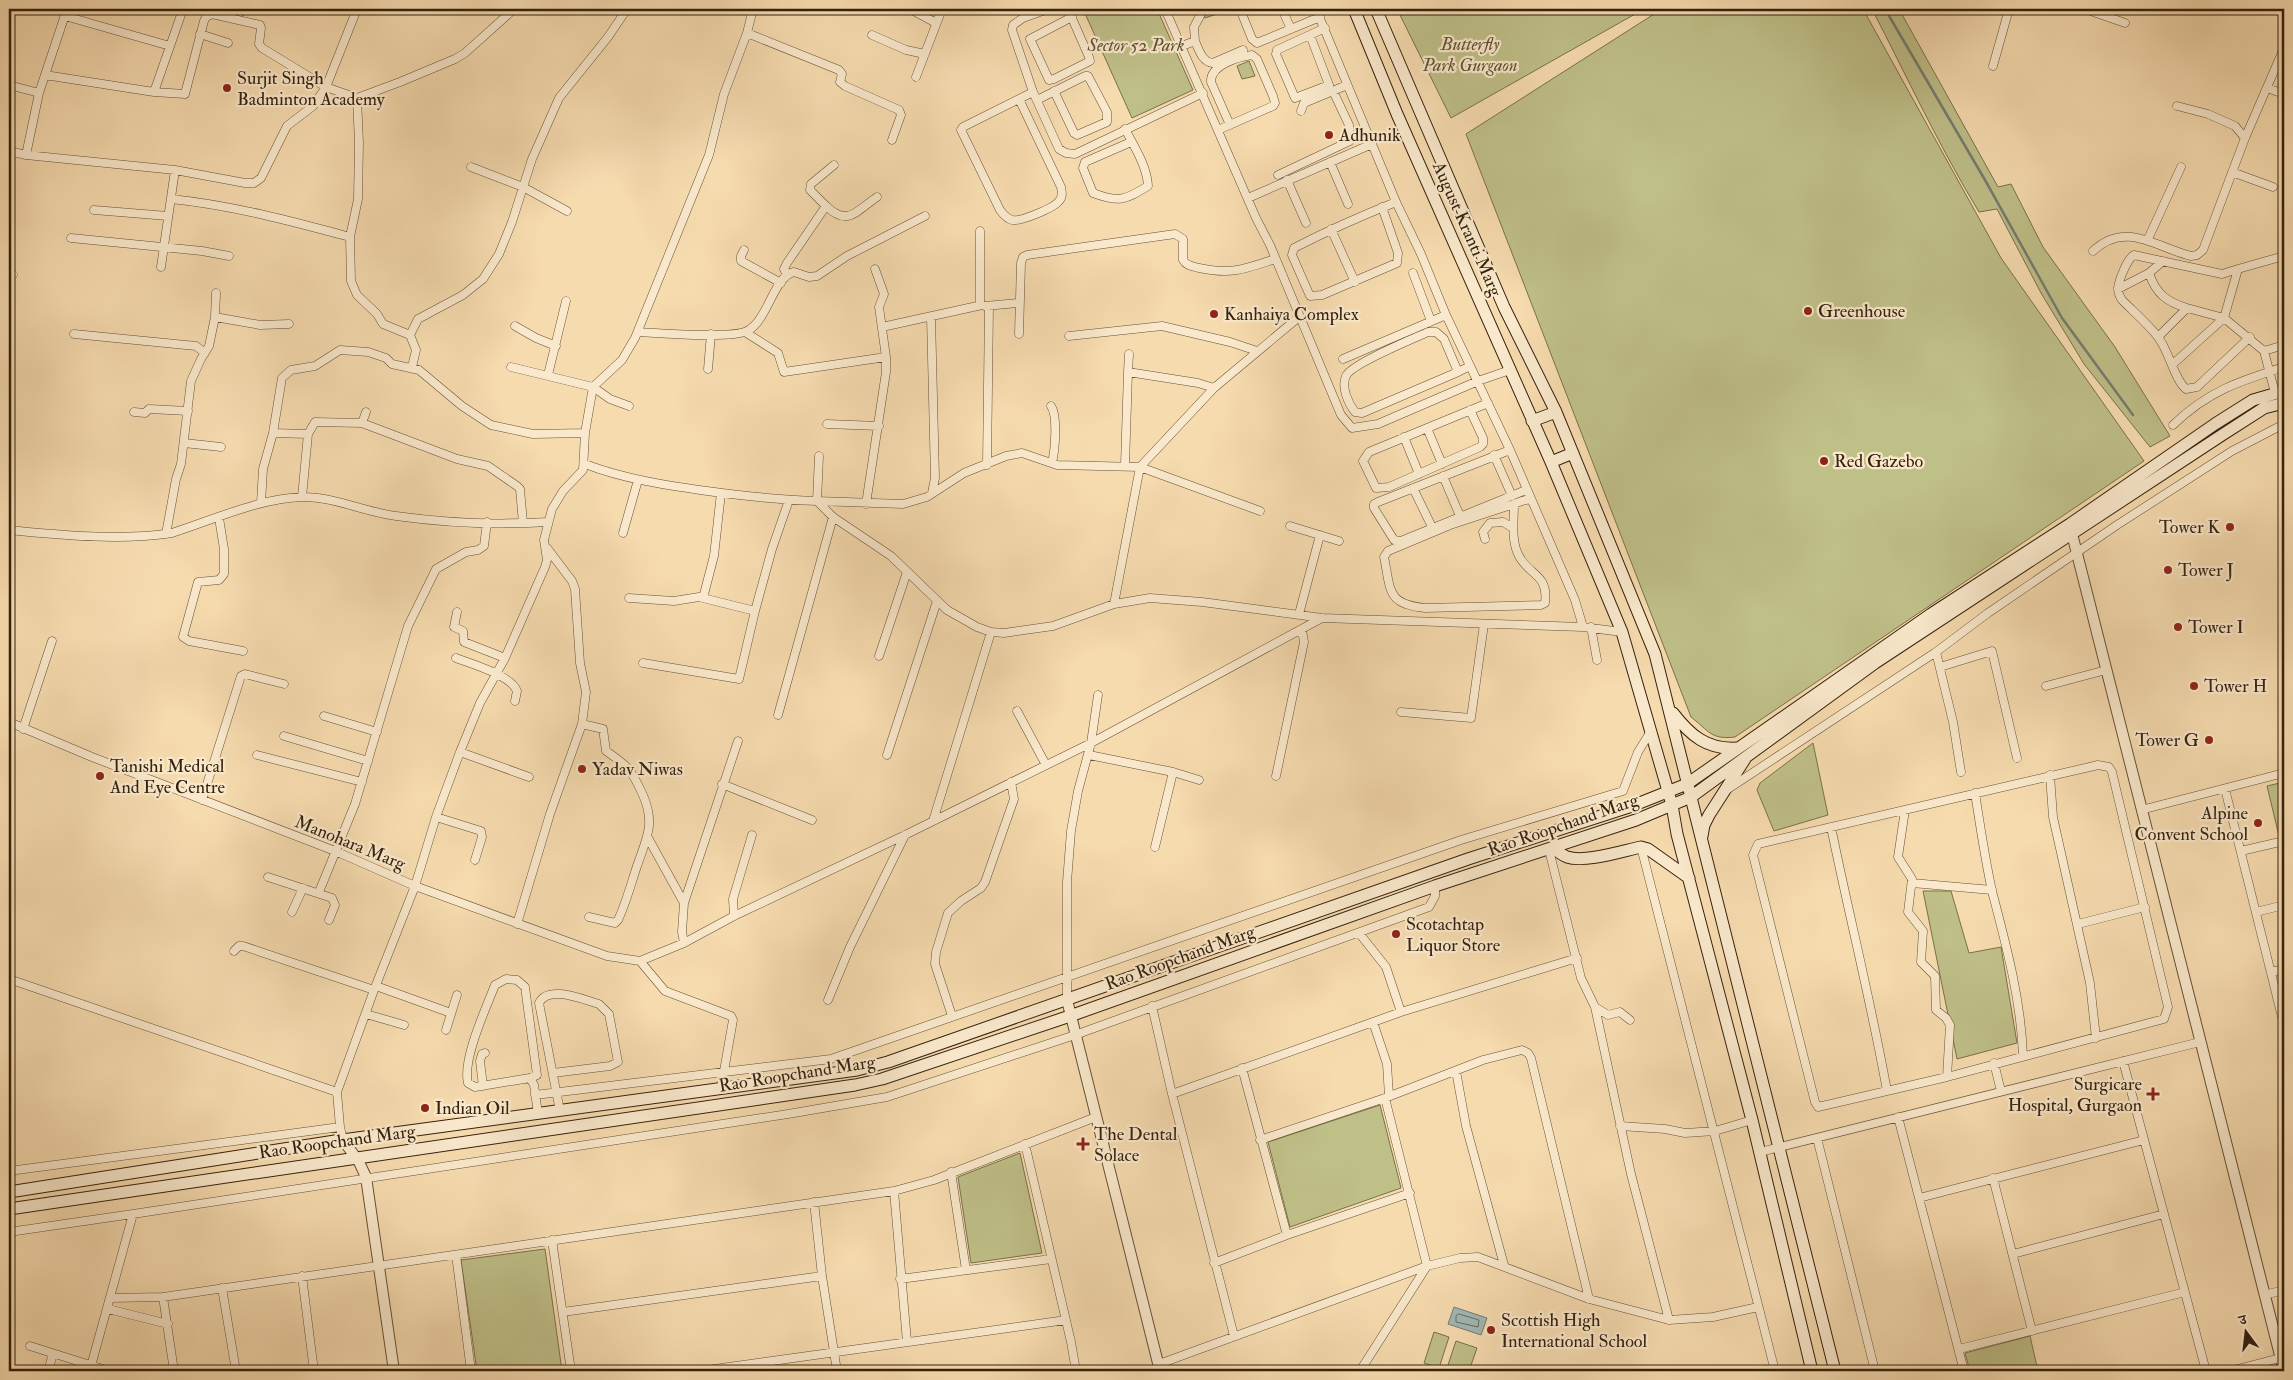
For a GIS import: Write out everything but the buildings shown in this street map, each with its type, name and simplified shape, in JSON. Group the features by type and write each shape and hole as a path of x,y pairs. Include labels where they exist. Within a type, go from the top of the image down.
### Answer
{"main road":[{"name":"August Kranti Marg","path":"1354,9 1418,160 1551,462 1622,632 1672,805 1760,1152 1812,1371"},
{"name":"August Kranti Marg","path":"1376,9 1504,307 1556,412 1648,635 1670,709 1690,797 1780,1147 1835,1371"},
{"path":"1418,160 1438,152"},
{"path":"1701,838 1704,825 1726,790 1743,751 2071,530 2221,421 2253,400 2280,392"},
{"path":"2071,530 2264,408 2284,403"},
{"path":"1532,421 1556,412"},
{"path":"1551,462 1573,453"},
{"path":"1670,709 1697,739 1714,747 1743,751"},
{"name":"Rao Roopchand Marg","path":"9,1192 343,1140 857,1070 888,1062 1468,859 1623,809 1688,784 1743,751"},
{"name":"Rao Roopchand Marg","path":"9,1208 882,1079 1070,1016 1435,886 1636,820 1690,797 1743,751"},
{"path":"1551,849 1565,857 1585,858 1640,847 1655,853 1689,878"}],"street":[{"path":"154,92 183,9"},
{"path":"9,151 26,155 175,170 254,183 261,178 287,126 313,106 326,87 357,9"},
{"path":"45,75 154,92 185,94 200,34 206,17 212,14 260,25 259,44 262,48 326,87 357,98 455,59 465,53 514,9"},
{"path":"412,367 416,350 410,334 418,319 463,295 483,279 498,254 532,159 559,98 627,9"},
{"path":"394,1371 366,1177 356,1157 343,1140 337,1092 415,886 436,817 460,752 480,703 504,658 545,567 547,560 545,546 548,522 563,490 581,474 584,464 585,433 593,387 622,360 638,332 709,155 724,94 747,33 753,9"},
{"path":"910,9 936,23"},
{"path":"1048,9 1023,18 1013,25 1012,30 1033,92 1059,149 1066,153 1075,154 1203,93"},
{"path":"1068,9 1072,17 1090,60 1054,80 1050,80 1030,39 1072,17"},
{"path":"1166,9 1341,415 1352,428 1378,424 1478,381 1510,370"},
{"path":"1240,9 1254,42 1320,17"},
{"path":"1282,9 1291,29"},
{"path":"1316,9 1396,202 1422,254 1446,315 1510,450 1587,627 1597,660"},
{"path":"1992,66 2009,9"},
{"path":"2085,9 2096,10 2125,23"},
{"path":"916,78 939,10"},
{"path":"26,155 39,94 66,12 170,46"},
{"path":"1200,16 1194,26 1195,41 1207,63 1213,63 1243,50"},
{"path":"1310,35 1329,85 1295,98 1276,50 1324,28"},
{"path":"747,33 839,70 842,74 840,82 845,86 899,110 900,119 892,140"},
{"path":"200,34 228,43"},
{"path":"872,35 906,50 925,54"},
{"path":"1182,46 1195,41"},
{"path":"2093,251 2101,244 2114,238 2148,239 2184,254 2197,255 2206,244 2232,172 2284,48"},
{"path":"1218,130 1230,125 1273,106 1275,103 1257,59 1252,55 1222,66 1213,71 1210,76 1230,125"},
{"path":"1027,114 1054,92 1088,76 1107,112 1107,122 1077,135 1074,133 1054,92"},
{"path":"9,85 39,94"},
{"path":"1301,111 1304,103 1347,85"},
{"path":"2267,88 2284,94"},
{"path":"1278,175 1350,141 1349,125 1333,91"},
{"path":"1020,99 1061,186 1062,195 1060,201 1052,206 1018,220 1011,220 1000,210 961,130 963,127 1033,92"},
{"path":"357,98 359,144 358,199 350,236 351,281 357,295 377,314 383,324 410,334"},
{"path":"2177,106 2208,114 2235,126 2246,138"},
{"path":"1125,129 1131,142 1147,178 1148,186 1134,194 1115,200 1093,193 1082,168 1085,162 1131,142"},
{"path":"1248,198 1372,144"},
{"path":"1330,162 1348,204"},
{"path":"834,165 810,184 809,189 838,216 849,216 877,197"},
{"path":"2148,239 2182,167"},
{"path":"471,168 523,187 568,210"},
{"path":"161,267 175,170"},
{"path":"2232,172 2273,187"},
{"path":"1287,180 1306,223"},
{"path":"170,199 200,202 286,219 350,236"},
{"path":"1382,207 1398,259 1397,263 1322,296 1310,296 1292,251 1294,248 1331,229 1382,207 1396,202"},
{"path":"786,275 784,269 787,263 826,206"},
{"path":"94,210 168,216"},
{"path":"746,332 761,317 786,275 794,272 809,277 816,276 847,256 925,216"},
{"path":"1331,229 1355,282"},
{"path":"980,231 979,299 986,306 987,465"},
{"path":"1019,334 1021,263 1023,257 1032,254 1175,234 1183,238 1183,260 1188,265 1218,272 1230,272 1275,259"},
{"path":"71,238 164,246 229,256"},
{"path":"744,250 741,261 780,283"},
{"path":"2250,337 2197,387 2192,390 2182,386 2173,364 2158,337 2122,300 2118,289 2130,257 2139,255 2222,274 2284,256"},
{"path":"2118,289 2149,273 2163,261"},
{"path":"866,504 879,426 886,357 879,307 884,294 875,269"},
{"path":"2173,364 2224,318 2238,269"},
{"path":"1413,273 1431,321"},
{"path":"2149,273 2155,287 2170,303 2224,318 2250,337 2264,351 2270,371 2280,392"},
{"path":"166,534 184,442 191,381 209,346 215,317 216,293"},
{"path":"548,375 566,301"},
{"path":"882,327 986,306 1019,303"},
{"path":"2158,337 2187,308"},
{"path":"1343,359 1446,315"},
{"path":"215,317 260,325 289,324"},
{"path":"931,317 935,478 932,493"},
{"path":"1114,604 1140,467 1214,388 1299,317"},
{"path":"515,326 536,338 556,346"},
{"path":"1069,336 1162,326 1230,342 1257,351"},
{"path":"638,332 711,334 746,332 778,353 784,372 886,357"},
{"path":"1458,372 1444,339 1436,332 1428,332 1357,365 1346,374 1343,384 1351,408 1355,412 1362,412 1458,372 1470,366"},
{"path":"74,334 196,346 205,353"},
{"path":"708,369 711,334"},
{"path":"2264,351 2284,345"},
{"path":"261,503 263,469 282,378 291,370 315,366 340,350 368,352 386,358 392,364 412,367 440,386 475,416 490,425 532,434 585,433"},
{"path":"1125,465 1129,354"},
{"path":"511,367 593,387 610,399 629,406"},
{"path":"2173,425 2198,404 2223,388 2242,379 2284,367"},
{"path":"1128,372 1198,383 1214,388"},
{"path":"1470,410 1483,438 1483,444 1418,474 1380,489 1376,488 1363,460 1369,452 1404,437 1427,428 1470,410 1488,403"},
{"path":"1051,406 1055,414 1055,450 1052,463"},
{"path":"134,412 145,413 149,409 188,411"},
{"path":"362,423 366,412"},
{"path":"302,497 308,434 315,422 362,423 457,459 488,466 520,490 523,523"},
{"path":"827,424 879,426"},
{"path":"1726,790 1936,652 1988,613 2077,555 2117,525 2232,452 2284,424"},
{"path":"1427,428 1442,464"},
{"path":"272,433 308,434"},
{"path":"1404,437 1418,474"},
{"path":"184,442 222,447"},
{"path":"1510,450 1378,502 1374,504 1374,508 1394,540 1401,541 1460,516 1513,500 1530,499"},
{"path":"584,464 608,473 638,480 721,492 817,502 904,504 927,497 964,473 1006,456 1022,452 1052,463 1067,466 1125,465 1140,467 1260,511"},
{"path":"1494,455 1513,500 1512,528 1517,554 1526,567 1541,578 1547,591 1545,603 1541,605 1425,608 1407,606 1398,602 1392,593 1384,557 1388,551 1513,500 1526,490"},
{"path":"819,456 817,502 833,517 880,548 959,619 991,632 1004,633 1053,626 1114,604 1150,598 1202,602 1322,618 1587,627 1622,632"},
{"path":"1443,476 1460,516"},
{"path":"623,533 638,480"},
{"path":"1413,488 1432,527"},
{"path":"703,598 714,556 721,492"},
{"path":"9,530 101,538 166,534 220,518 261,503 302,497 320,499 395,516 487,522 548,522"},
{"path":"642,663 739,680 754,611 789,500"},
{"path":"778,715 833,517"},
{"path":"220,518 224,549 224,574 219,580 198,582 183,636 189,641 243,651"},
{"path":"319,892 355,804 408,626 436,569 466,552 482,548 484,546 487,522"},
{"path":"1485,540 1484,532 1490,523 1503,522 1512,528"},
{"path":"1290,526 1339,541"},
{"path":"2071,530 2284,1371"},
{"path":"1299,614 1320,535"},
{"path":"517,924 550,814 582,724 586,692 580,663 575,589 572,580 545,546"},
{"path":"879,656 906,572"},
{"path":"629,598 674,601 703,598 754,611"},
{"path":"887,755 937,601"},
{"path":"457,612 454,627 463,631 464,642 504,658"},
{"name":"Manohara Marg","path":"9,722 202,800 335,851 415,886 607,956 640,961 684,944 734,916 906,835 1091,743 1322,618"},
{"path":"1402,712 1471,718 1484,624"},
{"path":"1276,776 1304,642 1302,630"},
{"path":"933,821 991,632"},
{"path":"23,729 52,641"},
{"path":"1940,667 1992,651 2017,758"},
{"path":"1936,652 1953,722 1961,772"},
{"path":"456,658 495,674 516,687 515,701"},
{"path":"2046,686 2106,670"},
{"path":"202,800 241,676 244,674 284,684"},
{"path":"1098,695 1089,756 1078,791 1071,831 1068,882 1067,1000 1160,1368 1234,1336 1427,1266 1469,1257 1478,1257 1504,1265 1589,1299 1669,1320 1713,1317 1758,1306"},
{"path":"1017,711 1046,765"},
{"path":"324,716 376,732"},
{"path":"582,724 603,729 606,751 626,765 634,774 649,806 650,819 648,836 618,920 615,923 589,917"},
{"path":"535,1095 831,1059 1462,840 1624,791 1638,752 1651,731"},
{"path":"284,736 368,761"},
{"path":"684,944 682,932 684,903 722,784 738,741"},
{"path":"460,752 529,777"},
{"path":"257,755 362,782"},
{"path":"1089,756 1173,772 1199,780"},
{"path":"2098,765 2109,767 2145,907 2168,1007 2167,1016 2164,1020 1994,1063 1947,1077 1818,1107 1752,855 1761,843 2050,775 2098,765"},
{"path":"1156,847 1173,772"},
{"path":"2141,810 2284,773"},
{"path":"2050,775 2055,830 2090,983 2096,1038"},
{"path":"952,1016 935,964 936,952 948,913 981,888 985,882 1014,799 1011,782"},
{"path":"722,784 812,820"},
{"path":"2225,789 2284,1025"},
{"path":"1975,793 1992,890 2008,949 2022,1033 2023,1056"},
{"path":"1905,810 1898,856 1912,879 1908,912 1923,931 1921,962 1935,976 1936,1010 1946,1018 1950,1025 1947,1077"},
{"path":"436,817 481,831 482,837 475,860"},
{"path":"1831,827 1852,933 1876,1029 1888,1091"},
{"path":"734,916 733,899 752,835"},
{"path":"828,1000 850,947 906,835"},
{"path":"648,836 684,903"},
{"path":"2241,852 2284,841"},
{"path":"1640,847 1715,1131 1775,1371"},
{"path":"1551,849 1581,978 1595,1007 1620,1126 1669,1320"},
{"path":"268,877 319,892 334,901 329,920"},
{"path":"1912,883 1992,890"},
{"path":"9,1232 866,1102 887,1097 1075,1035 1429,907 1435,896 1435,886"},
{"path":"292,912 303,888"},
{"path":"2256,912 2284,905"},
{"path":"2078,924 2145,907"},
{"path":"1359,933 1386,967 1401,1012"},
{"path":"234,950 239,946 243,946 451,1013"},
{"path":"1172,1094 1401,1012 1577,958"},
{"path":"640,961 665,991 732,1016 733,1020 722,1088"},
{"path":"2271,972 2284,969"},
{"path":"9,979 337,1092"},
{"path":"506,980 518,980 524,987 537,1076 530,1078 475,1087 468,1083 466,1077 469,1059 495,985 506,980"},
{"path":"553,1073 610,1066 618,1062 609,1014 605,1008 599,1004 555,994 543,997 539,1003 560,1111"},
{"path":"446,1030 457,995"},
{"path":"1152,1006 1172,1094 1234,1336"},
{"path":"1595,1007 1608,1015 1620,1012 1630,1020"},
{"path":"366,1014 404,1025"},
{"path":"1359,1370 1427,1266 1387,1097 1387,1064 1373,1022"},
{"path":"1760,1152 2200,1042"},
{"path":"1260,1140 1387,1097 1483,1060 1522,1050 1531,1058 1589,1299"},
{"path":"483,1086 480,1061 482,1054 485,1053"},
{"path":"2123,1061 2206,1371"},
{"path":"1994,1063 2001,1091"},
{"path":"1242,1068 1287,1235"},
{"path":"1456,1071 1466,1126 1504,1265"},
{"path":"530,1078 534,1085 538,1114"},
{"path":"111,1298 163,1297 894,1192 934,1180 1096,1117"},
{"path":"1898,1118 1964,1371"},
{"path":"1620,1126 1685,1133 1715,1131 1752,1120"},
{"path":"9,1170 340,1127"},
{"path":"1817,1138 1874,1371"},
{"path":"1919,1198 2144,1140"},
{"path":"1025,1144 1076,1371"},
{"path":"951,1172 966,1270"},
{"path":"1993,1178 2032,1331"},
{"path":"894,1192 900,1279 907,1342"},
{"path":"1214,1263 1287,1235 1410,1193"},
{"path":"814,1202 822,1276 837,1371"},
{"path":"91,1366 133,1214"},
{"path":"2013,1254 2164,1214"},
{"path":"552,1240 571,1371"},
{"path":"456,1255 471,1371"},
{"path":"900,1279 1051,1259"},
{"path":"302,1276 314,1371"},
{"path":"563,1312 822,1276"},
{"path":"222,1288 236,1371"},
{"path":"2264,1295 2284,1290"},
{"path":"1959,1349 2185,1292"},
{"path":"163,1297 174,1371"},
{"path":"108,1309 168,1324"},
{"path":"700,1371 1066,1320"},
{"path":"30,1346 109,1371"},
{"path":"48,1371 53,1354"},
{"path":"2230,1371 2280,1358"},
{"path":"762,1362 763,1371"}],"green space":[{"name":"Sector 52 Park","path":"1083,9 1157,9 1193,90 1132,118"},
{"path":"1201,9 1232,9 1205,18"},
{"name":"Butterfly Park Gurgaon","path":"1397,9 1644,9 1451,118"},
{"path":"1662,9 1863,9 2001,258 2144,461 1735,737 1727,738 1715,736 1691,717 1466,134"},
{"path":"1872,9 1899,9 1998,187 2011,184 2043,247 2115,347 2170,436 2150,447 2084,364 2041,293 1997,209 1979,212 1964,187"},
{"path":"1249,61 1255,76 1242,79 1237,66"},
{"path":"1813,743 1828,815 1774,831 1757,790 1760,783"},
{"path":"2284,782 2284,834 2279,836 2267,786"},
{"path":"1923,891 1951,891 1969,953 2001,947 2017,1043 1957,1059"},
{"path":"1380,1105 1401,1188 1290,1227 1268,1142"},
{"path":"1020,1153 1042,1253 971,1263 958,1177"},
{"path":"545,1249 562,1371 477,1371 461,1260"},
{"path":"1434,1332 1449,1337 1439,1368 1424,1363"},
{"path":"2030,1336 2038,1371 1970,1371 1965,1353"},
{"path":"1456,1341 1477,1348 1469,1371 1446,1371"}],"water":[{"path":"1454,1307 1487,1318 1481,1335 1448,1324"}],"waterway":[{"path":"1885,9 1985,180 2062,318 2133,415"}],"place":[{"name":"Surjit Singh Badminton Academy","path":"227,88"},
{"name":"Adhunik","path":"1329,135"},
{"name":"Greenhouse","path":"1808,311"},
{"name":"Kanhaiya Complex","path":"1214,314"},
{"name":"Red Gazebo","path":"1824,461"},
{"name":"Tower K","path":"2230,527"},
{"name":"Tower J","path":"2168,570"},
{"name":"Tower I","path":"2178,627"},
{"name":"Tower H","path":"2194,686"},
{"name":"Tower G","path":"2209,740"},
{"name":"Yadav Niwas","path":"582,769"},
{"name":"Tanishi Medical And Eye Centre","path":"100,776"},
{"name":"Alpine Convent School","path":"2258,823"},
{"name":"Scotachtap Liquor Store","path":"1396,934"},
{"name":"Surgicare Hospital, Gurgaon","path":"2153,1094"},
{"name":"Indian Oil","path":"425,1108"},
{"name":"The Dental Solace","path":"1083,1144"},
{"name":"Scottish High International School","path":"1491,1330"}]}
